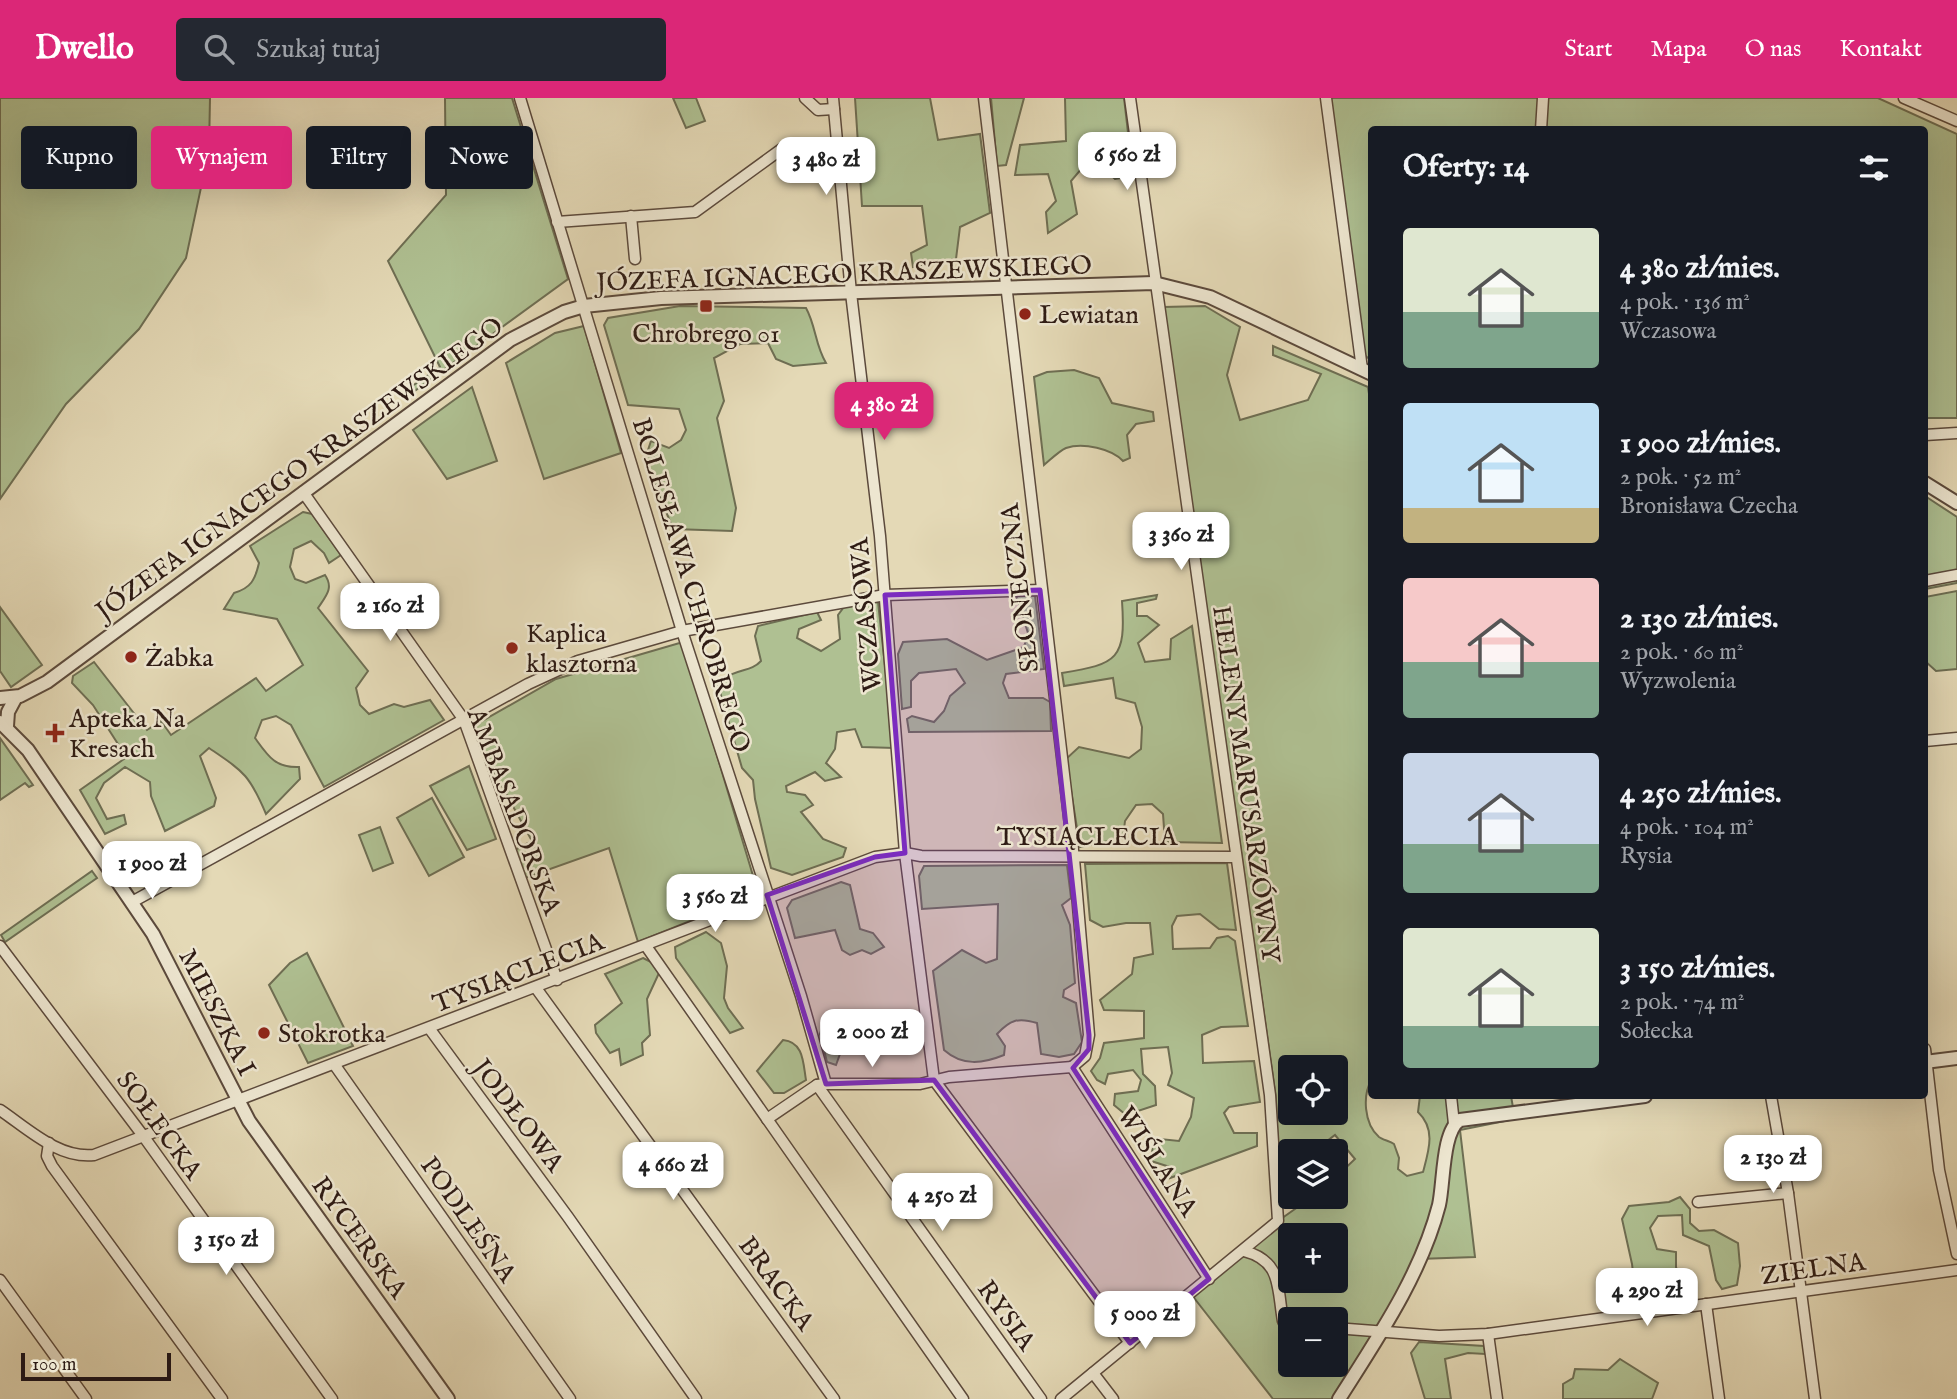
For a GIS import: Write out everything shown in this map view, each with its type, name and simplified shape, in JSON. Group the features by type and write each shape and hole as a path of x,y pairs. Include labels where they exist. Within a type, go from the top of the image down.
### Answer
{"street":[{"name":"BOLESŁAWA CHROBREGO","path":"520,98 682,631 801,996 821,1084"},
{"path":"806,98 818,110 832,105"},
{"name":"SŁONECZNA","path":"984,98 1040,590 1074,859 1089,1035 1085,1056 1072,1067"},
{"name":"HELENY MARUSARZÓWNY","path":"1061,1399 1279,1221 1270,1095 1130,98"},
{"path":"1326,98 1367,371"},
{"path":"1541,126 1543,98"},
{"path":"1904,98 1957,121"},
{"name":"WCZASOWA","path":"832,105 834,146 885,594 905,853 934,1080"},
{"path":"557,222 695,212 783,149 834,146"},
{"path":"631,216 635,259"},
{"name":"JÓZEFA IGNACEGO KRASZEWSKIEGO","path":"1,697 16,697 47,682 510,340 564,312 584,306 661,298 1154,283 1210,297 1367,371"},
{"path":"1928,435 1957,433"},
{"path":"1928,485 1957,503"},
{"name":"AMBASADORSKA","path":"303,492 464,720 486,789 557,980"},
{"path":"1928,580 1957,575"},
{"path":"132,902 528,684 578,661 682,631 885,594 1040,590"},
{"path":"5,729 8,712 16,697"},
{"name":"MIESZKA I","path":"5,729 28,750 153,934 237,1101"},
{"path":"1928,741 1957,738"},
{"name":"TYSIĄCLECIA","path":"0,1110 49,1143 81,1157 94,1155 646,946 767,895 875,857 905,853 921,856 1074,859 1235,856"},
{"name":"SOŁECKA","path":"0,946 144,1137 332,1399"},
{"path":"646,946 963,1399"},
{"name":"BRACKA","path":"536,988 834,1399"},
{"name":"JODŁOWA","path":"429,1028 569,1217 696,1399"},
{"path":"1928,1058 1957,1059"},
{"name":"PODLEŚNA","path":"334,1064 570,1399"},
{"path":"767,1119 821,1084 920,1084 934,1080 1072,1067"},
{"name":"WIŚLANA","path":"1072,1067 1209,1279"},
{"path":"934,1080 1130,1343"},
{"path":"1928,1082 1939,1170 1957,1254"},
{"name":"RYSIA","path":"821,1084 1041,1399"},
{"path":"1451,1099 1454,1124"},
{"path":"1339,1399 1382,1331 1433,1223 1443,1190 1448,1136 1454,1124 1460,1120 1622,1099"},
{"path":"1772,1099 1788,1193 1815,1399"},
{"name":"RYCERSKA","path":"237,1101 448,1399"},
{"path":"49,1143 47,1156 52,1166 222,1399"},
{"path":"1698,1202 1788,1193"},
{"path":"1244,1251 1262,1255 1273,1267 1280,1307"},
{"name":"ZIELNA","path":"1348,1329 1439,1336 1488,1334 1957,1270"},
{"path":"0,1280 86,1399"},
{"path":"1706,1304 1719,1399"},
{"path":"1488,1334 1497,1399"},
{"path":"1093,1373 1113,1399"}],"highlighted area":[{"path":"1040,590 1089,1035 1089,1049 1073,1068 1209,1279 1130,1343 934,1080 826,1084 767,895 875,857 905,853 885,595"}],"green space":[{"path":"0,98 210,98 209,126 151,126 151,189 201,189 186,258 139,329 66,404 0,499"},
{"path":"445,98 512,98 521,126 445,126"},
{"path":"673,98 696,98 705,121 686,128"},
{"path":"855,98 930,98 938,140 980,134 990,213 960,227 956,259 913,267 911,253 927,245 922,206 862,206"},
{"path":"991,98 1024,98 1006,165 997,166"},
{"path":"1065,98 1124,98 1133,176 1115,179 1104,169 1082,168 1071,181 1077,214 1048,233 1046,212 1056,201 1048,174 1015,175 1020,145 1066,141"},
{"path":"1330,98 1878,98 1957,134 1957,418 1928,418 1928,126 1368,126 1368,358 1363,354"},
{"path":"533,166 568,279 405,398 402,393 440,367 388,261 446,195 446,189 533,189"},
{"path":"680,306 806,308 826,363 793,366 776,359 768,343 740,344 714,358 724,401 717,418 736,508 732,531 673,529 645,459 651,441 669,448 681,440 686,430 679,409 628,405 604,325 608,318"},
{"path":"1205,306 1240,327 1227,375 1240,420 1308,400 1321,374 1273,355 1273,346 1368,387 1366,1109 1374,1131 1379,1137 1394,1144 1399,1158 1398,1169 1407,1176 1423,1172 1429,1148 1427,1125 1418,1112 1420,1099 1512,1099 1515,1119 1460,1130 1475,1257 1418,1259 1339,1399 1273,1399 1191,1294 1295,1209 1348,1209 1348,1166 1355,1159 1348,1151 1348,1139 1338,1139 1335,1135 1330,1139 1278,1139 1278,1152 1276,1099 1164,307"},
{"path":"584,326 621,453 544,479 506,363 555,333"},
{"path":"1074,370 1099,378 1112,403 1153,412 1154,421 1136,424 1127,435 1130,458 1123,461 1105,450 1073,446 1060,451 1044,465 1034,377 1047,372"},
{"path":"472,387 497,461 447,479 413,430"},
{"path":"1928,498 1957,517 1957,583 1928,588"},
{"path":"303,512 312,514 341,555 329,563 324,553 311,541 294,549 290,567 295,579 306,583 325,575 328,580 328,592 318,608 368,671 356,688 360,705 369,714 394,704 404,707 430,700 444,720 324,787 291,725 276,716 262,720 255,738 278,763 299,767 300,779 266,814 255,790 244,775 209,748 200,756 216,798 214,806 165,831 151,796 150,782 125,767 104,783 96,798 107,819 124,815 126,824 105,834 80,790 124,759 125,755 93,705 72,683 73,676 94,662 147,730 161,721 171,735 256,678 266,691 303,665 277,619 224,609 234,593 248,586 256,574 259,563 250,546"},
{"path":"1957,591 1957,669 1936,671 1928,664 1928,596"},
{"path":"1016,595 1035,596 1044,669 1006,674 1003,683 1009,698 1043,698 1050,702 1051,731 909,732 907,719 912,716 934,722 944,711 950,696 965,683 956,669 919,673 911,681 911,707 902,709 898,654 903,642 947,639 987,660 1024,647 1028,633"},
{"path":"1157,595 1156,599 1137,603 1137,616 1147,616 1159,625 1138,643 1145,662 1170,659 1171,639 1192,626 1222,843 1165,842 1163,814 1152,804 1136,805 1125,821 1123,838 1080,847 1066,759 1079,747 1129,758 1141,749 1142,727 1135,703 1116,698 1113,678 1064,686 1062,673 1107,662 1120,647 1122,601"},
{"path":"878,602 894,748 862,747 855,729 837,732 835,749 826,763 841,777 825,781 815,772 786,786 787,792 805,795 813,805 801,812 823,839 846,848 843,857 792,875 771,868 753,780 742,768 718,685 730,675 752,668 761,661 755,636 758,626 817,612 821,620 799,629 797,638 821,651 840,639 838,615 844,607"},
{"path":"0,607 42,665 11,687 0,671"},
{"path":"683,642 757,889 752,896 638,942 609,848 522,879 511,852 532,841 470,728 556,679"},
{"path":"0,738 33,785 29,787 25,783 0,800"},
{"path":"469,766 496,839 467,850 430,786"},
{"path":"432,798 464,857 429,876 397,818"},
{"path":"380,827 393,863 373,871 359,835"},
{"path":"1227,863 1236,930 1219,929 1200,914 1177,916 1172,926 1173,949 1210,948 1217,938 1228,936 1235,941 1248,1026 1221,1027 1202,1035 1203,1063 1254,1061 1260,1102 1229,1107 1224,1113 1234,1133 1257,1133 1257,1146 1170,1178 1173,1168 1151,1161 1153,1145 1160,1139 1179,1141 1191,1117 1194,1098 1168,1085 1172,1073 1168,1047 1141,1049 1143,1074 1155,1086 1156,1105 1126,1115 1114,1105 1115,1094 1138,1091 1141,1080 1133,1070 1108,1074 1105,1084 1097,1080 1091,1071 1100,1058 1104,1043 1144,1038 1144,1011 1104,1010 1100,1000 1132,974 1134,958 1153,954 1150,923 1103,927 1090,920 1085,864"},
{"path":"1067,865 1071,898 1062,905 1070,925 1075,983 1064,990 1063,997 1076,1003 1082,1042 1074,1054 1059,1057 1041,1054 1037,1023 1019,1020 1010,1023 997,1034 1005,1046 1004,1055 972,1062 951,1055 944,1050 933,971 962,950 986,963 997,959 998,904 922,909 919,876 924,866"},
{"path":"92,871 97,878 5,942 1,935"},
{"path":"841,882 850,885 860,929 873,933 884,947 871,954 862,950 850,955 842,950 835,930 795,938 787,908 792,900"},
{"path":"706,932 721,943 727,966 724,998 743,1028 730,1033 676,958 675,947"},
{"path":"307,953 353,1046 308,1063 269,985 290,963"},
{"path":"643,958 653,963 659,973 647,999 650,1035 642,1043 643,1055 621,1065 619,1049 610,1053 596,1033 595,1025 622,1003 605,974"},
{"path":"879,1016 898,1021 897,1031 869,1047 840,1054 836,1065 827,1062 820,1034 823,1025"},
{"path":"783,1040 799,1049 806,1080 784,1093 774,1093 757,1071"},
{"path":"1680,1197 1690,1209 1690,1223 1699,1231 1714,1230 1738,1243 1740,1266 1737,1285 1722,1289 1716,1280 1709,1246 1683,1235 1682,1215 1658,1216 1650,1228 1657,1249 1676,1252 1676,1267 1687,1299 1637,1306 1632,1264 1622,1219 1629,1206 1669,1202"},
{"path":"1419,1342 1484,1346 1485,1354 1468,1353 1445,1359 1451,1399 1425,1399 1411,1353"},
{"path":"1620,1359 1658,1383 1652,1399 1563,1399 1563,1384 1573,1378 1575,1369 1608,1370"}],"place":[{"name":"Chrobrego 01","path":"706,306"},
{"name":"Lewiatan","path":"1025,314"},
{"name":"Kaplica klasztorna","path":"512,648"},
{"name":"Żabka","path":"131,657"},
{"name":"Apteka Na Kresach","path":"55,733"},
{"name":"Stokrotka","path":"264,1033"}]}
